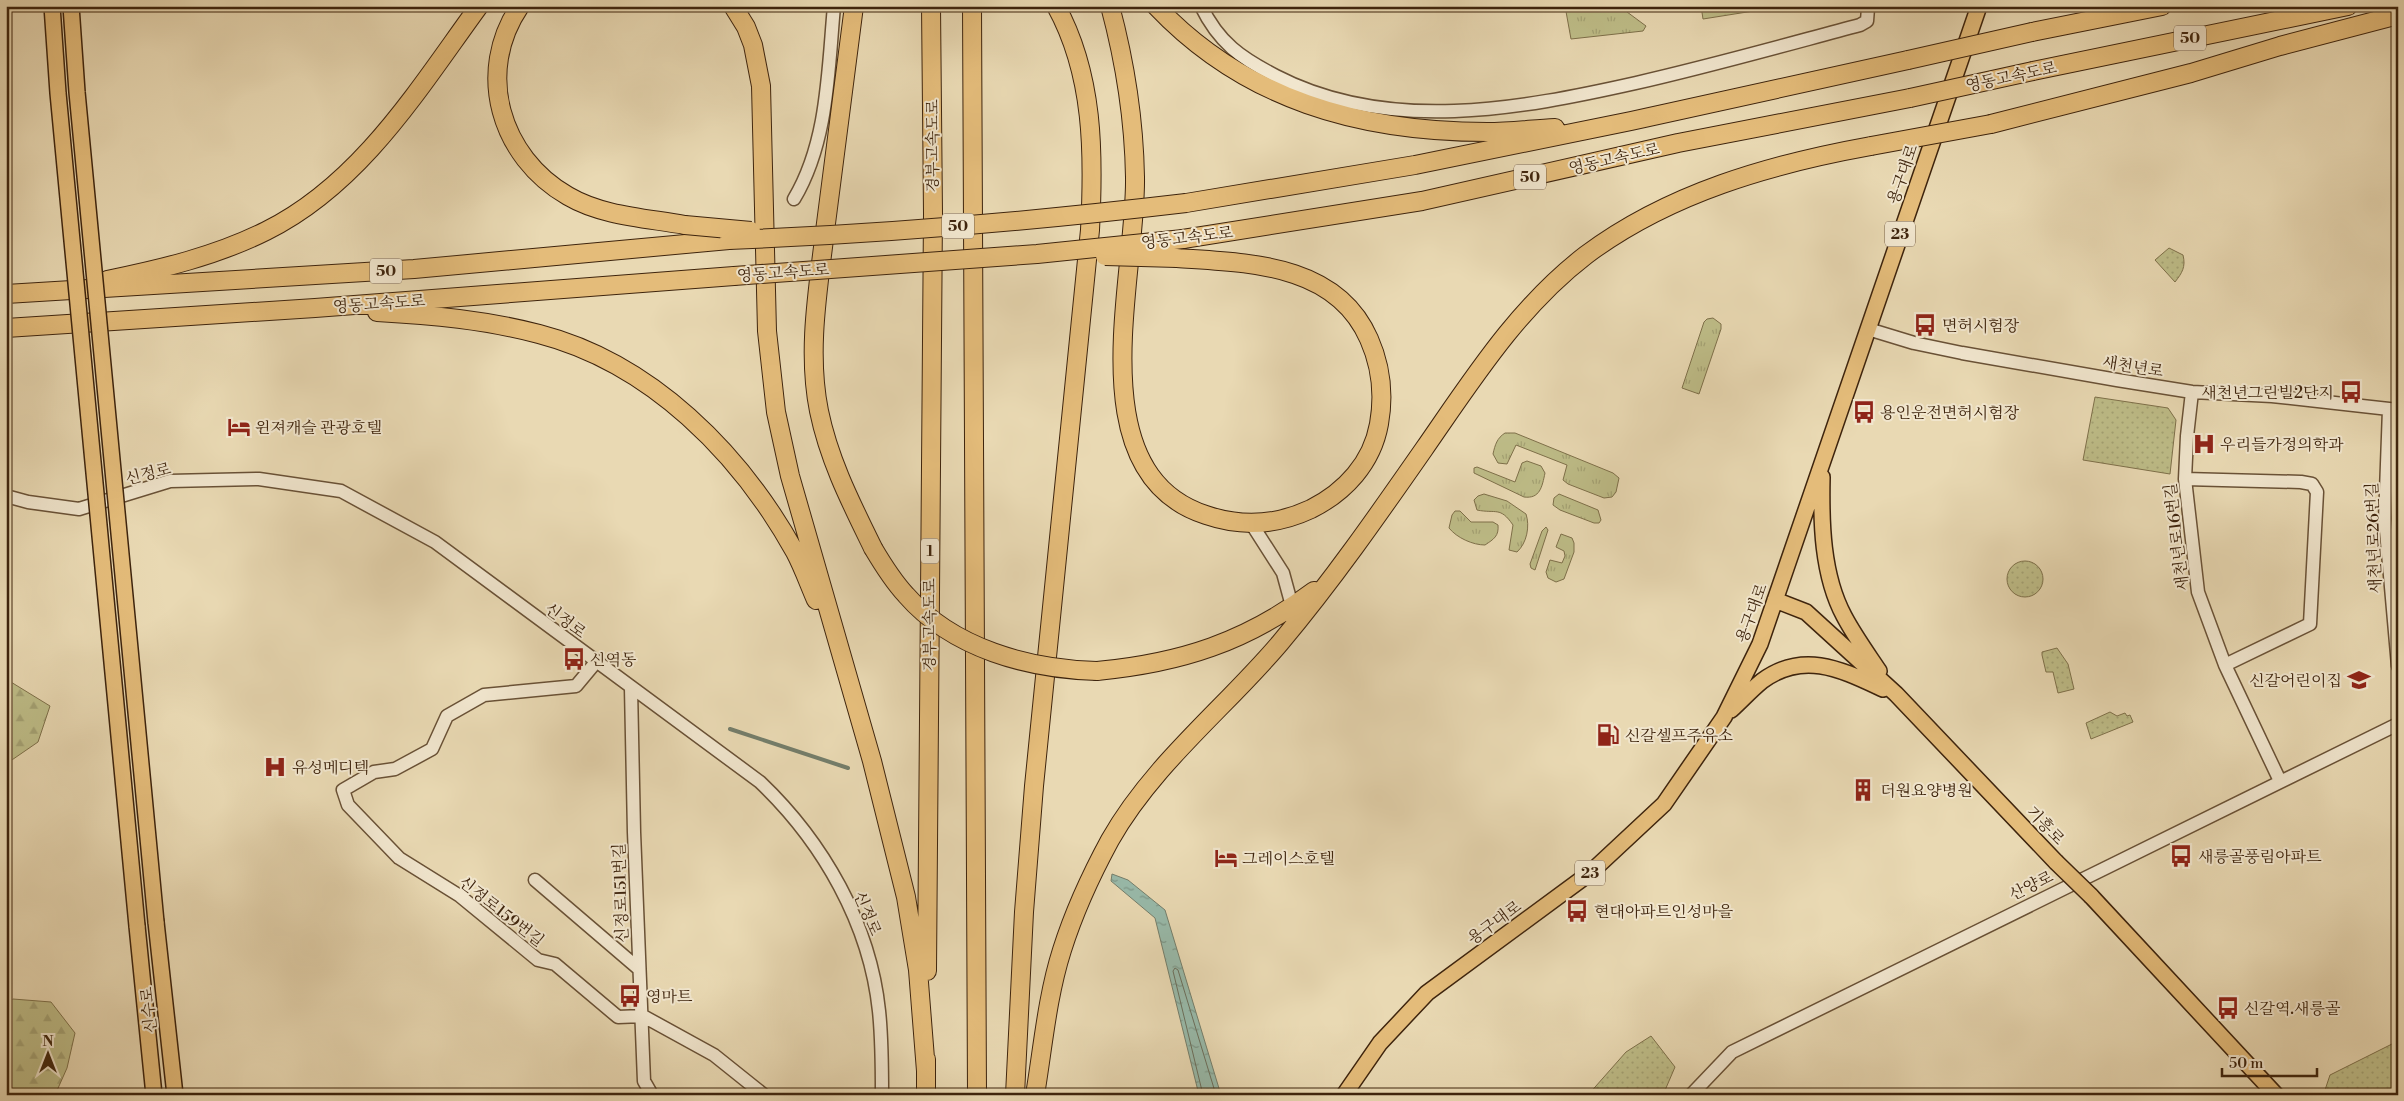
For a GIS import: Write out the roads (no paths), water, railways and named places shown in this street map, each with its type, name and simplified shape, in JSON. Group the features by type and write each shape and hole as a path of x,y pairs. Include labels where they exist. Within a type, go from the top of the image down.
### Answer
{"highway":[{"path":"43,293 137,274 191,260 242,242 268,230 300,210 352,166 400,116 479,6"},
{"path":"520,6 503,36 497,70 500,106 511,139 523,156 554,187 587,204 632,216 685,224 816,236"},
{"path":"733,6 746,27 753,45 761,86 767,331 776,412 790,476 872,761 906,897 918,970 926,1071"},
{"path":"854,6 817,298 815,370 819,410 828,450 841,484 873,548 889,574 906,596 927,616 960,637 1002,656 1032,665 1061,670 1097,671 1168,662 1196,653 1256,628 1292,606 1334,573 1359,543"},
{"name":"경부고속도로","path":"926,1095 933,214 931,6"},
{"path":"972,6 977,1095"},
{"path":"1015,1095 1024,912 1033,795 1090,230 1093,175 1092,137 1086,95 1069,32 1056,6"},
{"path":"1037,254 1177,258 1265,266 1286,270 1320,284 1336,294 1359,320 1370,341 1378,364 1381,399 1377,432 1368,456 1338,494 1303,513 1286,519 1250,523 1215,518 1198,513 1170,496 1147,471 1134,443 1129,425 1122,374 1135,179 1128,90 1110,6"},
{"path":"1156,6 1179,29 1240,74 1304,105 1345,117 1392,126 1488,132 1631,121"},
{"name":"영동고속도로","path":"10,294 414,269 729,240 816,236 1030,220 1186,203 1415,165 1631,121 2032,32 2162,6"},
{"name":"영동고속도로","path":"11,328 314,308 1037,254 1183,239 1422,201 1678,143 1910,98 2033,70 2348,6"},
{"path":"1035,1095 1052,989 1061,952 1077,909 1112,837 1144,790 1279,644 1359,543 1498,345 1527,310 1587,255 1670,204 1717,185 1763,171 1871,146 1991,124 2191,73 2280,46 2398,15"},
{"path":"314,308 415,314 485,322 531,332 575,346 611,362 648,385 689,416 719,447 743,474 770,512 795,552 837,648 850,686"}],"main road":[{"name":"신수로","path":"52,6 58,93 154,1095"},
{"name":"신수로","path":"71,6 78,102 156,922 175,1095"},
{"name":"용구대로","path":"1344,1095 1380,1043 1426,993 1590,873 1664,804 1724,717 1760,644 1979,6"},
{"path":"1822,462 1821,504 1828,569 1833,589 1844,616 1896,694"},
{"name":"기흥로","path":"1775,600 1806,612 1896,694 2056,862 2091,896 2276,1095"},
{"path":"1724,717 1763,680 1788,668 1811,664 1842,670 1896,694"}],"street":[{"path":"794,199 807,178 818,143 834,6"},
{"path":"1201,6 1214,32 1246,61 1294,86 1332,98 1377,107 1458,112 1536,104 1700,68 1860,25 1867,21 1868,8"},
{"name":"새천년로","path":"1868,329 1911,342 1962,353 2192,392 2272,396 2393,409"},
{"name":"새천년로16번길","path":"2192,392 2185,479 2198,592 2226,665 2280,781"},
{"name":"새천년로26번길","path":"2393,409 2385,519 2398,666"},
{"path":"2185,479 2301,482 2312,484 2317,492 2310,624 2226,665"},
{"name":"신정로","path":"6,496 28,502 79,510 170,481 259,480 341,492 435,542 760,782 785,806 808,834 857,921 871,964 879,1010 882,1095"},
{"path":"1250,523 1283,573 1292,606"},
{"name":"신정로159번길","path":"596,662 576,686 484,695 447,716 432,749 395,769 374,772 343,790 348,804 399,858 460,896 538,960 555,964 618,1017 643,1016"},
{"name":"신정로151번길","path":"631,688 644,1081 652,1095"},
{"name":"산양로","path":"1691,1095 1732,1052 2398,724"},
{"path":"535,880 639,969"},
{"path":"643,1016 714,1055 764,1095"}],"water":[{"path":"1112,874 1128,880 1165,910 1221,1095 1199,1095 1155,918 1111,881"}],"waterway":[{"path":"730,729 848,768"}],"place":[{"name":"면허시험장","path":"1925,325"},
{"name":"새천년그린빌2단지","path":"2351,392"},
{"name":"용인운전면허시험장","path":"1864,412"},
{"name":"윈져캐슬 관광호텔","path":"239,427"},
{"name":"우리들가정의학과","path":"2204,444"},
{"name":"신역동","path":"574,659"},
{"name":"신갈어린이집","path":"2359,680"},
{"name":"신갈셀프주유소","path":"1608,735"},
{"name":"유성메디텍","path":"275,767"},
{"name":"더원요양병원","path":"1863,790"},
{"name":"새릉골풍림아파트","path":"2181,856"},
{"name":"그레이스호텔","path":"1226,858"},
{"name":"현대아파트인성마을","path":"1577,911"},
{"name":"영마트","path":"630,996"},
{"name":"신갈역.새릉골","path":"2228,1008"}]}
